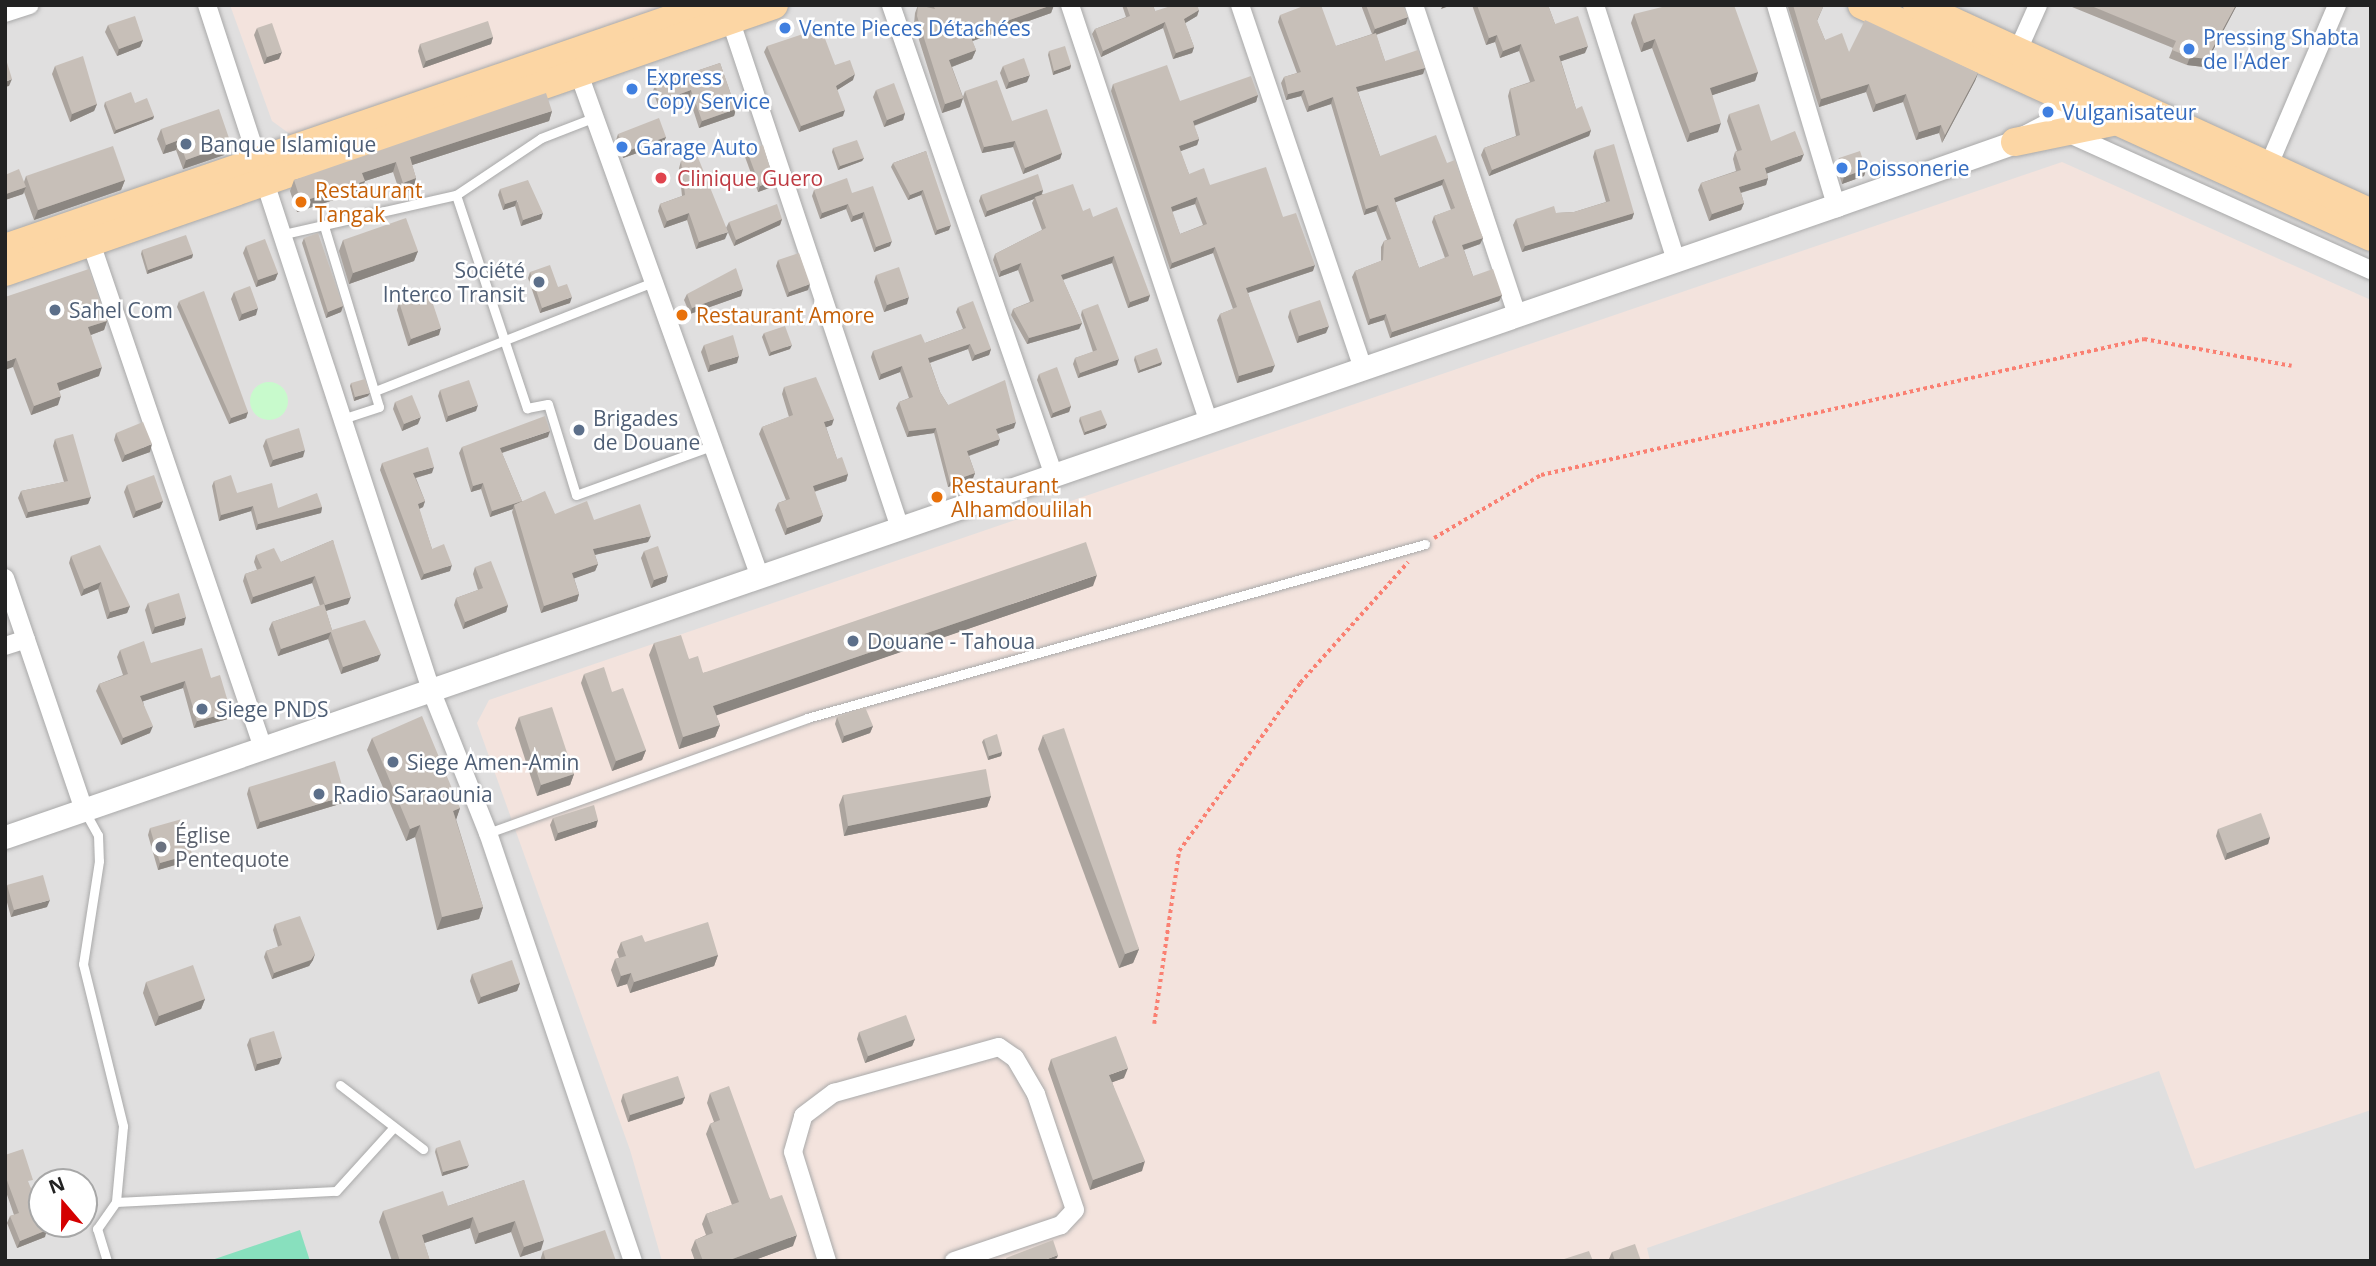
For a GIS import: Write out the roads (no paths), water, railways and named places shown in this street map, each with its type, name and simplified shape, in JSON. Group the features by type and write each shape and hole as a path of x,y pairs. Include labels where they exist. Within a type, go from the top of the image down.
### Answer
{"main road":[{"path":"5,248 264,173 721,13 774,5"},
{"path":"1862,5 2013,61 2264,176 2371,237"},
{"path":"1917,5 2013,61"},
{"path":"2096,99 2117,121 2371,213"},
{"path":"2015,142 2117,121"},
{"path":"5,272 91,243 264,173"}],"street":[{"path":"5,13 30,5"},
{"path":"206,5 264,173 340,420 431,690 488,834 633,1261"},
{"path":"891,5 1054,475"},
{"path":"1070,5 1209,422"},
{"path":"1240,5 1363,369"},
{"path":"1414,5 1517,315"},
{"path":"1595,5 1676,261"},
{"path":"1776,5 1836,205"},
{"path":"2013,61 2038,5"},
{"path":"2264,176 2337,5"},
{"path":"721,13 900,528"},
{"path":"575,66 590,119 760,577"},
{"path":"5,838 2015,142 2096,99"},
{"path":"2062,131 2371,270"},
{"path":"91,243 263,748"},
{"path":"5,578 84,810"},
{"path":"5,646 26,639"},
{"path":"827,1261 793,1152 803,1116 834,1093 999,1047 1015,1058 1036,1094 1074,1210 1061,1225 954,1261"}],"lane":[{"path":"284,234 456,195 541,138 590,119"},
{"path":"456,195 527,408 548,404 576,495 711,446"},
{"path":"324,226 379,407 340,420"},
{"path":"375,391 651,283"},
{"path":"488,834 807,718 1425,544"},
{"path":"84,810 98,835 99,861 83,964 123,1126 116,1202 97,1229 107,1261"},
{"path":"340,1085 423,1149"},
{"path":"116,1202 336,1191 394,1127"}],"place":[{"name":"Vente Pieces Détachées","path":"785,28"},
{"name":"Pressing Shabta de l'Ader","path":"2189,49"},
{"name":"Express Copy Service","path":"632,89"},
{"name":"Vulganisateur","path":"2048,112"},
{"name":"Banque Islamique","path":"186,144"},
{"name":"Garage Auto","path":"622,147"},
{"name":"Poissonerie","path":"1842,168"},
{"name":"Clinique Guero","path":"661,178"},
{"name":"Restaurant Tangak","path":"301,202"},
{"name":"Société Interco Transit","path":"539,282"},
{"name":"Sahel Com","path":"55,310"},
{"name":"Restaurant Amore","path":"682,315"},
{"name":"Brigades de Douane","path":"579,430"},
{"name":"Restaurant Alhamdoulilah","path":"937,497"},
{"name":"Douane - Tahoua","path":"853,641"},
{"name":"Siege PNDS","path":"202,709"},
{"name":"Siege Amen-Amin","path":"393,762"},
{"name":"Radio Saraounia","path":"319,794"},
{"name":"Église Pentequote","path":"161,847"}]}
